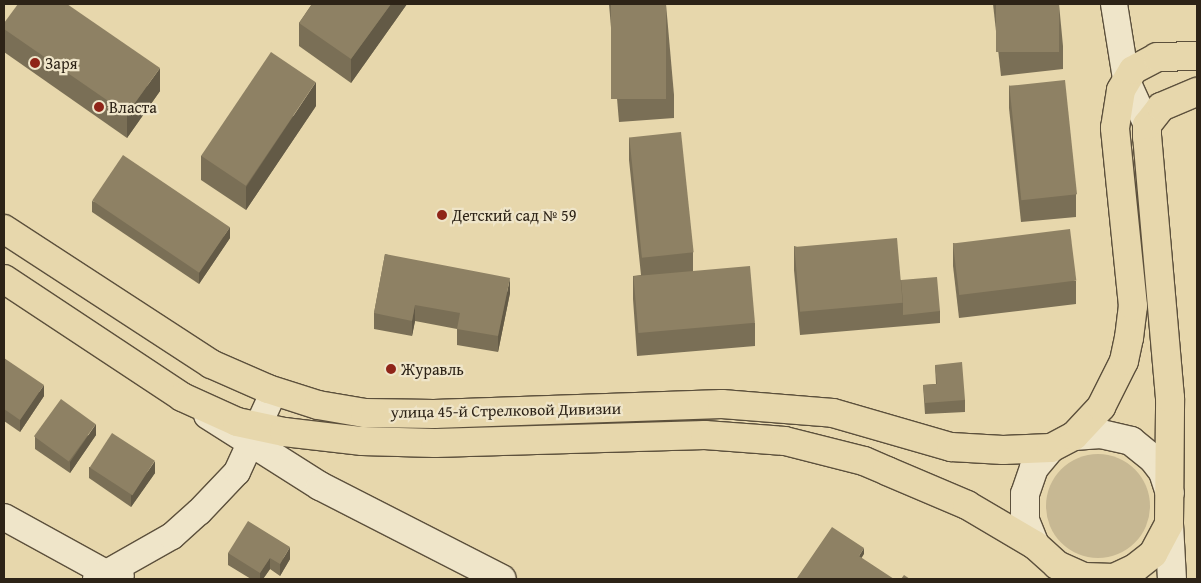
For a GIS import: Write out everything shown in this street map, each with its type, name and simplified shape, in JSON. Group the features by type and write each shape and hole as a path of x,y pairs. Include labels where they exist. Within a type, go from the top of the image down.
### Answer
{"main road":[{"path":"1168,524 1153,554 1135,568 1114,578 1085,578 1057,566 1035,545 1025,520 1025,494 1034,468 1101,407 1124,361 1134,306 1115,128 1116,107 1126,79 1134,70 1157,57 1197,56"},
{"path":"1172,579 1168,524 1170,493 1170,398 1148,163 1148,125 1160,107 1197,92"},
{"name":"улица 45-й Стрелковой Дивизии","path":"4,229 211,364 274,392 318,405 365,412 434,414 722,404 804,409 833,413 951,447 1003,450 1063,442"},
{"name":"улица 45-й Стрелковой Дивизии","path":"4,280 182,397 238,422 255,436 435,443 696,435 785,441 864,461 967,505 1035,545"},
{"path":"1063,442 1101,434 1131,441 1153,459 1164,472 1170,493"},
{"path":"255,436 320,486 502,579"}],"street":[{"path":"1114,4 1126,79 1148,125"},
{"path":"101,576 172,536 199,512 237,472 274,392"},
{"path":"4,517 101,576 135,579"}],"shaded area":[{"path":"1098,454 1118,458 1127,462 1135,469 1142,477 1146,486 1150,506 1146,526 1142,535 1135,543 1127,550 1118,554 1098,558 1078,554 1069,550 1061,543 1054,535 1050,526 1046,506 1050,486 1054,477 1061,469 1069,462 1078,458"}],"building":[{"path":"18,4 67,4 160,68 127,114 4,29 4,23"},
{"path":"312,4 391,4 351,59 299,23"},
{"path":"611,4 666,4 666,99 611,99"},
{"path":"996,4 1059,4 1059,52 996,52"},
{"path":"271,52 316,82 246,186 201,156"},
{"path":"1065,80 1077,194 1021,200 1009,86"},
{"path":"681,132 694,252 642,258 629,137"},
{"path":"123,155 230,227 199,273 92,201"},
{"path":"1070,229 1076,281 959,295 953,243"},
{"path":"897,238 903,303 800,312 794,247"},
{"path":"385,254 510,278 498,336 457,329 460,313 415,305 412,321 374,313"},
{"path":"750,266 755,323 638,333 633,276"},
{"path":"937,277 940,311 903,315 901,280"},
{"path":"4,358 44,385 20,420 4,409"},
{"path":"962,362 965,400 925,403 923,385 937,384 935,365"},
{"path":"61,399 96,424 69,461 34,436"},
{"path":"112,433 155,461 132,495 90,467"},
{"path":"248,521 290,547 280,564 270,558 260,573 228,553"},
{"path":"832,527 864,548 859,556 894,579 797,578"},
{"path":"904,575 910,579 901,579"}],"place":[{"name":"Заря","path":"35,63"},
{"name":"Власта","path":"99,107"},
{"name":"Детский сад № 59","path":"442,215"},
{"name":"Журавль","path":"391,369"}]}
